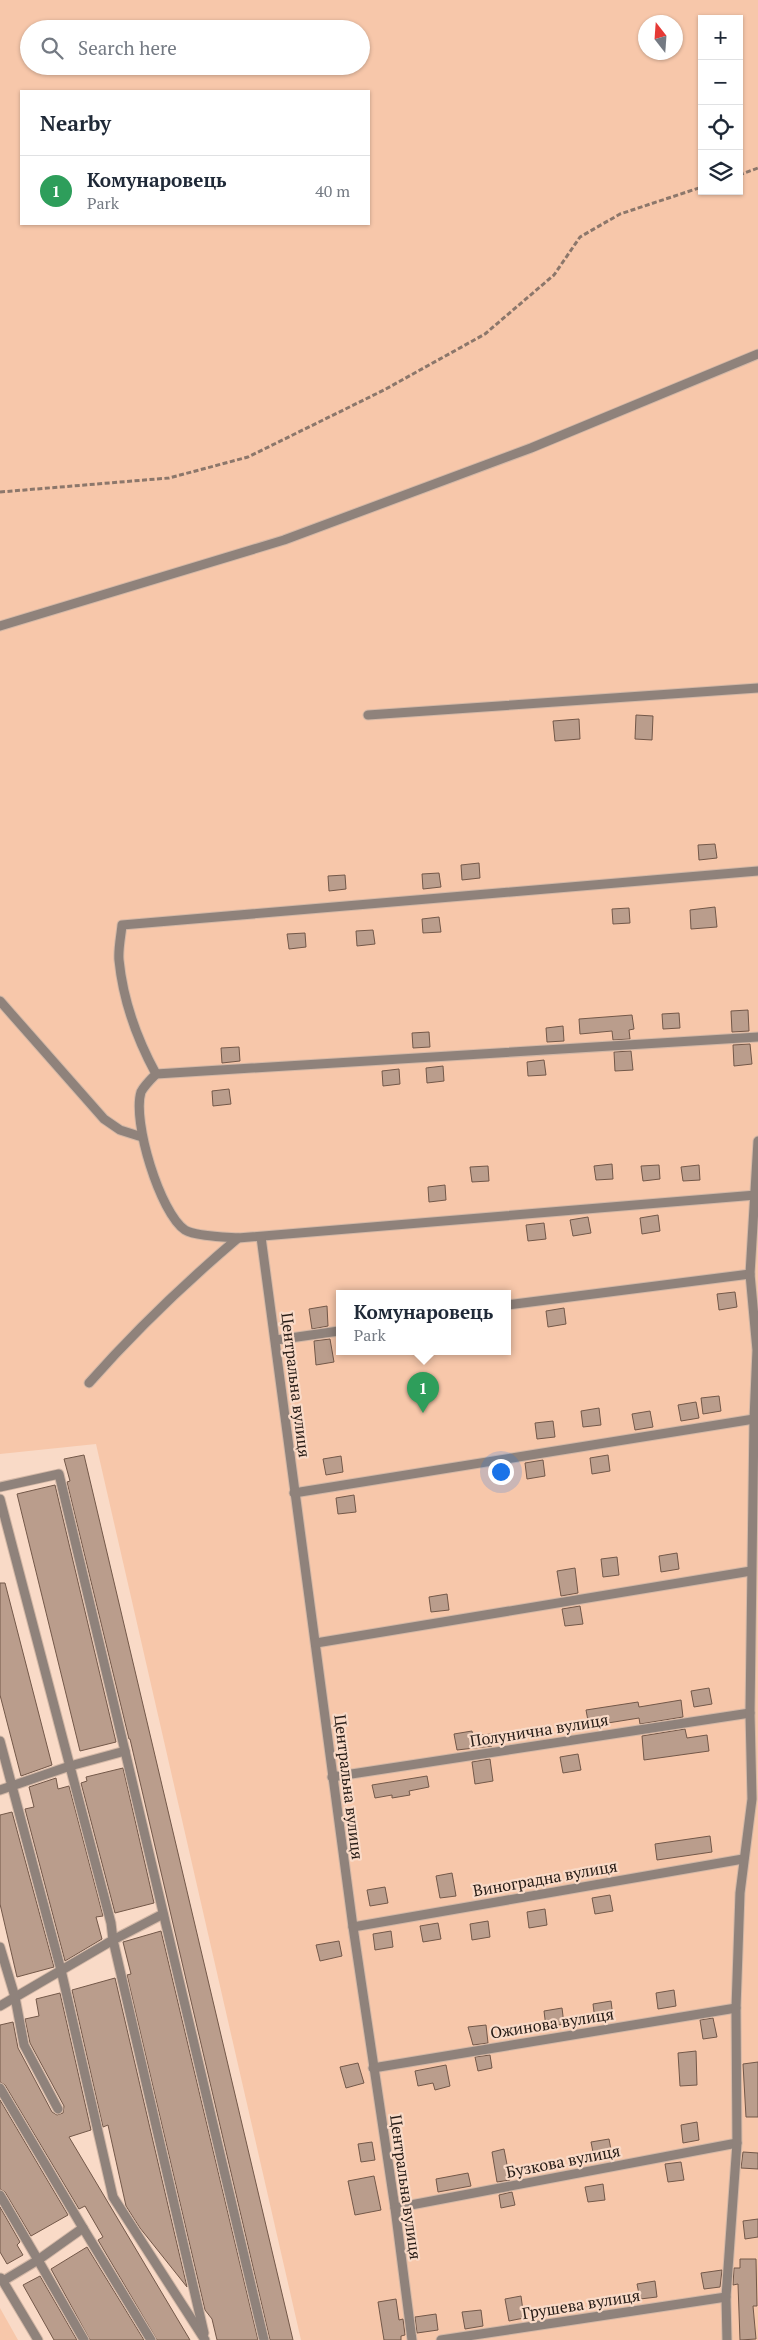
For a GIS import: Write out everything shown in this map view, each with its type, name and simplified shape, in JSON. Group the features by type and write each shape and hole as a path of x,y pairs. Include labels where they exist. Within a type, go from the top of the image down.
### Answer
{"lane":[{"path":"0,626 284,540 531,448 758,354"},
{"path":"368,715 758,688"},
{"path":"156,1074 138,1041 125,992 119,959 122,925 758,871"},
{"path":"0,1001 104,1119 120,1130 142,1137"},
{"path":"756,1194 238,1238 186,1232 172,1218 157,1184 142,1137 138,1110 142,1090 156,1074 758,1037"},
{"path":"727,2340 726,2298 737,2143 736,2008 743,1859 752,1799 750,1712 754,1419 757,1350 750,1274 758,1141"},
{"name":"Центральна вулиця","path":"261,1236 276,1340 294,1493 316,1643 332,1777 373,2068 395,2208 412,2340"},
{"path":"89,1383 115,1354 189,1280 238,1238"},
{"path":"511,1305 750,1274"},
{"path":"276,1340 336,1331"},
{"path":"294,1493 754,1419"},
{"path":"0,1487 60,1474 264,2340"},
{"path":"0,1499 111,1923 113,1940 205,2340"},
{"path":"316,1643 752,1571"},
{"name":"Полунична вулиця","path":"332,1777 750,1712"},
{"path":"0,1741 61,1970 113,2197 205,2340"},
{"path":"0,1790 70,1766 125,1751"},
{"name":"Виноградна вулиця","path":"353,1927 743,1859"},
{"path":"0,2006 113,1940 163,1914"},
{"path":"0,1946 15,1997 24,2045 58,2109"},
{"name":"Ожинова вулиця","path":"373,2068 736,2008"},
{"path":"0,2088 151,2340"},
{"name":"Бузкова вулиця","path":"395,2208 737,2143"},
{"path":"0,2195 84,2340"},
{"path":"38,2340 1,2279 38,2260 83,2228"},
{"name":"Грушева вулиця","path":"441,2340 726,2298"}],"path":[{"path":"743,174 758,168"},
{"path":"0,492 169,478 248,457 384,390 485,334 554,275 580,237 620,214 698,188"}],"shaded area":[{"path":"0,0 758,0 758,2340 301,2340 96,1444 0,1454"},
{"path":"0,2308 18,2340 0,2340"}],"building":[{"path":"636,715 653,716 652,740 635,739"},
{"path":"579,719 580,739 555,741 553,721"},
{"path":"715,844 717,858 699,860 698,845"},
{"path":"479,863 480,878 462,880 461,865"},
{"path":"439,873 441,887 423,889 422,874"},
{"path":"345,875 346,889 329,891 328,876"},
{"path":"715,907 717,927 691,929 690,910"},
{"path":"629,908 630,923 613,924 612,909"},
{"path":"439,917 441,932 423,933 422,919"},
{"path":"373,930 375,944 357,946 356,931"},
{"path":"305,933 306,947 289,949 287,934"},
{"path":"748,1010 749,1031 732,1032 731,1011"},
{"path":"679,1013 680,1028 663,1029 662,1014"},
{"path":"632,1015 634,1029 629,1030 630,1039 613,1040 612,1031 580,1034 579,1019"},
{"path":"563,1026 564,1041 547,1042 546,1028"},
{"path":"429,1032 430,1047 413,1048 412,1033"},
{"path":"750,1044 752,1064 734,1066 733,1045"},
{"path":"239,1047 240,1061 222,1063 221,1048"},
{"path":"631,1051 633,1070 615,1071 614,1052"},
{"path":"544,1060 546,1075 528,1076 527,1062"},
{"path":"443,1066 444,1081 427,1083 426,1068"},
{"path":"399,1069 400,1084 383,1086 382,1071"},
{"path":"229,1089 231,1104 213,1106 212,1091"},
{"path":"612,1164 613,1179 596,1180 594,1166"},
{"path":"659,1165 660,1179 643,1181 641,1166"},
{"path":"699,1165 700,1180 683,1181 681,1167"},
{"path":"488,1166 489,1181 472,1182 470,1167"},
{"path":"445,1185 446,1200 429,1202 428,1187"},
{"path":"658,1215 660,1231 642,1234 640,1218"},
{"path":"588,1217 591,1233 573,1236 570,1220"},
{"path":"544,1223 546,1239 528,1241 526,1225"},
{"path":"735,1292 737,1307 719,1310 717,1294"},
{"path":"327,1306 328,1326 312,1329 309,1309"},
{"path":"564,1308 566,1324 548,1327 546,1311"},
{"path":"330,1339 334,1362 316,1365 314,1341"},
{"path":"719,1396 721,1411 703,1414 701,1398"},
{"path":"696,1402 699,1418 681,1421 678,1405"},
{"path":"599,1408 601,1425 583,1427 581,1411"},
{"path":"650,1411 653,1427 635,1430 632,1414"},
{"path":"553,1421 555,1437 537,1439 535,1423"},
{"path":"84,1455 293,2340 270,2340 130,1739 67,1482 70,1481 64,1459"},
{"path":"608,1455 610,1471 592,1474 590,1458"},
{"path":"341,1456 343,1472 326,1475 323,1459"},
{"path":"543,1460 545,1476 527,1479 525,1463"},
{"path":"55,1485 116,1742 80,1751 17,1494"},
{"path":"354,1495 356,1512 338,1514 336,1498"},
{"path":"677,1553 679,1569 661,1572 659,1556"},
{"path":"617,1557 619,1575 603,1577 601,1559"},
{"path":"575,1568 578,1593 561,1596 557,1571"},
{"path":"0,1583 5,1583 52,1765 21,1776 0,1695"},
{"path":"447,1594 449,1610 431,1612 429,1597"},
{"path":"580,1606 583,1624 565,1626 562,1609"},
{"path":"709,1688 712,1704 694,1707 691,1691"},
{"path":"681,1700 683,1717 640,1724 639,1718 589,1726 586,1710 638,1702 639,1707"},
{"path":"685,1729 687,1738 707,1735 709,1751 644,1760 642,1736"},
{"path":"472,1731 473,1736 491,1734 492,1746 457,1750 454,1734"},
{"path":"578,1754 581,1770 563,1773 560,1757"},
{"path":"490,1759 493,1781 475,1784 472,1762"},
{"path":"123,1768 154,1903 115,1913 81,1783 87,1781 86,1777"},
{"path":"427,1776 429,1787 409,1791 410,1795 392,1798 392,1795 375,1798 372,1785"},
{"path":"56,1778 58,1789 69,1786 103,1916 96,1917 102,1939 65,1961 25,1809 34,1807 29,1787"},
{"path":"12,1812 54,1967 17,1977 0,1904 0,1815"},
{"path":"710,1836 712,1852 657,1860 655,1844"},
{"path":"452,1873 456,1896 440,1898 436,1876"},
{"path":"385,1887 388,1903 370,1906 367,1890"},
{"path":"610,1895 613,1911 595,1914 592,1898"},
{"path":"545,1909 547,1925 529,1928 527,1912"},
{"path":"488,1921 490,1937 472,1940 470,1924"},
{"path":"438,1923 441,1939 423,1942 420,1926"},
{"path":"161,1931 258,2340 217,2340 212,2319 205,2310 127,1975 131,1974 123,1942"},
{"path":"391,1931 393,1947 375,1950 373,1934"},
{"path":"339,1941 342,1956 320,1961 316,1945"},
{"path":"115,1978 187,2287 140,2228 126,2206 108,2125 103,2127 72,1990"},
{"path":"674,1990 676,2006 658,2009 656,1993"},
{"path":"60,1993 91,2130 69,2137 190,2340 157,2340 98,2240 103,2237 85,2206 79,2209 5,2085 0,2082 0,2025 13,2022 18,2048 52,2112 57,2115 63,2113 64,2106 30,2043 25,2019 39,2016 36,1999"},
{"path":"611,2001 613,2017 595,2020 593,2004"},
{"path":"562,2008 564,2024 546,2027 544,2011"},
{"path":"713,2018 717,2037 703,2039 700,2020"},
{"path":"486,2025 488,2043 473,2045 468,2027"},
{"path":"696,2051 697,2085 680,2086 678,2053"},
{"path":"490,2055 492,2068 478,2071 475,2057"},
{"path":"758,2062 758,2117 746,2117 743,2064"},
{"path":"358,2063 364,2083 346,2088 340,2067"},
{"path":"446,2065 450,2086 435,2090 433,2083 418,2086 415,2071"},
{"path":"0,2100 68,2215 31,2236 5,2192 0,2189"},
{"path":"697,2122 699,2140 683,2143 681,2125"},
{"path":"609,2139 612,2155 594,2157 591,2142"},
{"path":"372,2142 375,2160 361,2162 358,2144"},
{"path":"504,2149 510,2180 497,2182 492,2152"},
{"path":"743,2152 758,2153 758,2169 741,2168"},
{"path":"681,2162 684,2180 668,2182 665,2164"},
{"path":"468,2173 471,2186 438,2192 436,2179"},
{"path":"374,2176 381,2210 355,2215 348,2181"},
{"path":"603,2184 605,2200 588,2202 585,2187"},
{"path":"512,2192 515,2205 501,2208 499,2195"},
{"path":"0,2207 20,2242 17,2245 23,2255 7,2264 0,2252"},
{"path":"758,2219 758,2237 745,2239 743,2221"},
{"path":"87,2247 144,2340 90,2340 51,2269"},
{"path":"740,2259 756,2259 757,2306 753,2306 756,2339 740,2340 738,2284 733,2285 734,2268 740,2268"},
{"path":"722,2270 720,2287 704,2289 701,2273"},
{"path":"40,2276 77,2340 54,2340 23,2285"},
{"path":"655,2281 657,2297 640,2299 637,2284"},
{"path":"521,2296 524,2318 509,2321 505,2299"},
{"path":"396,2299 399,2320 403,2319 405,2335 401,2336 401,2340 384,2340 378,2302"},
{"path":"481,2310 483,2326 465,2329 462,2312"},
{"path":"436,2314 438,2330 417,2333 415,2317"}],"place":[{"name":"Комунаровець","path":"423,1413"}]}
